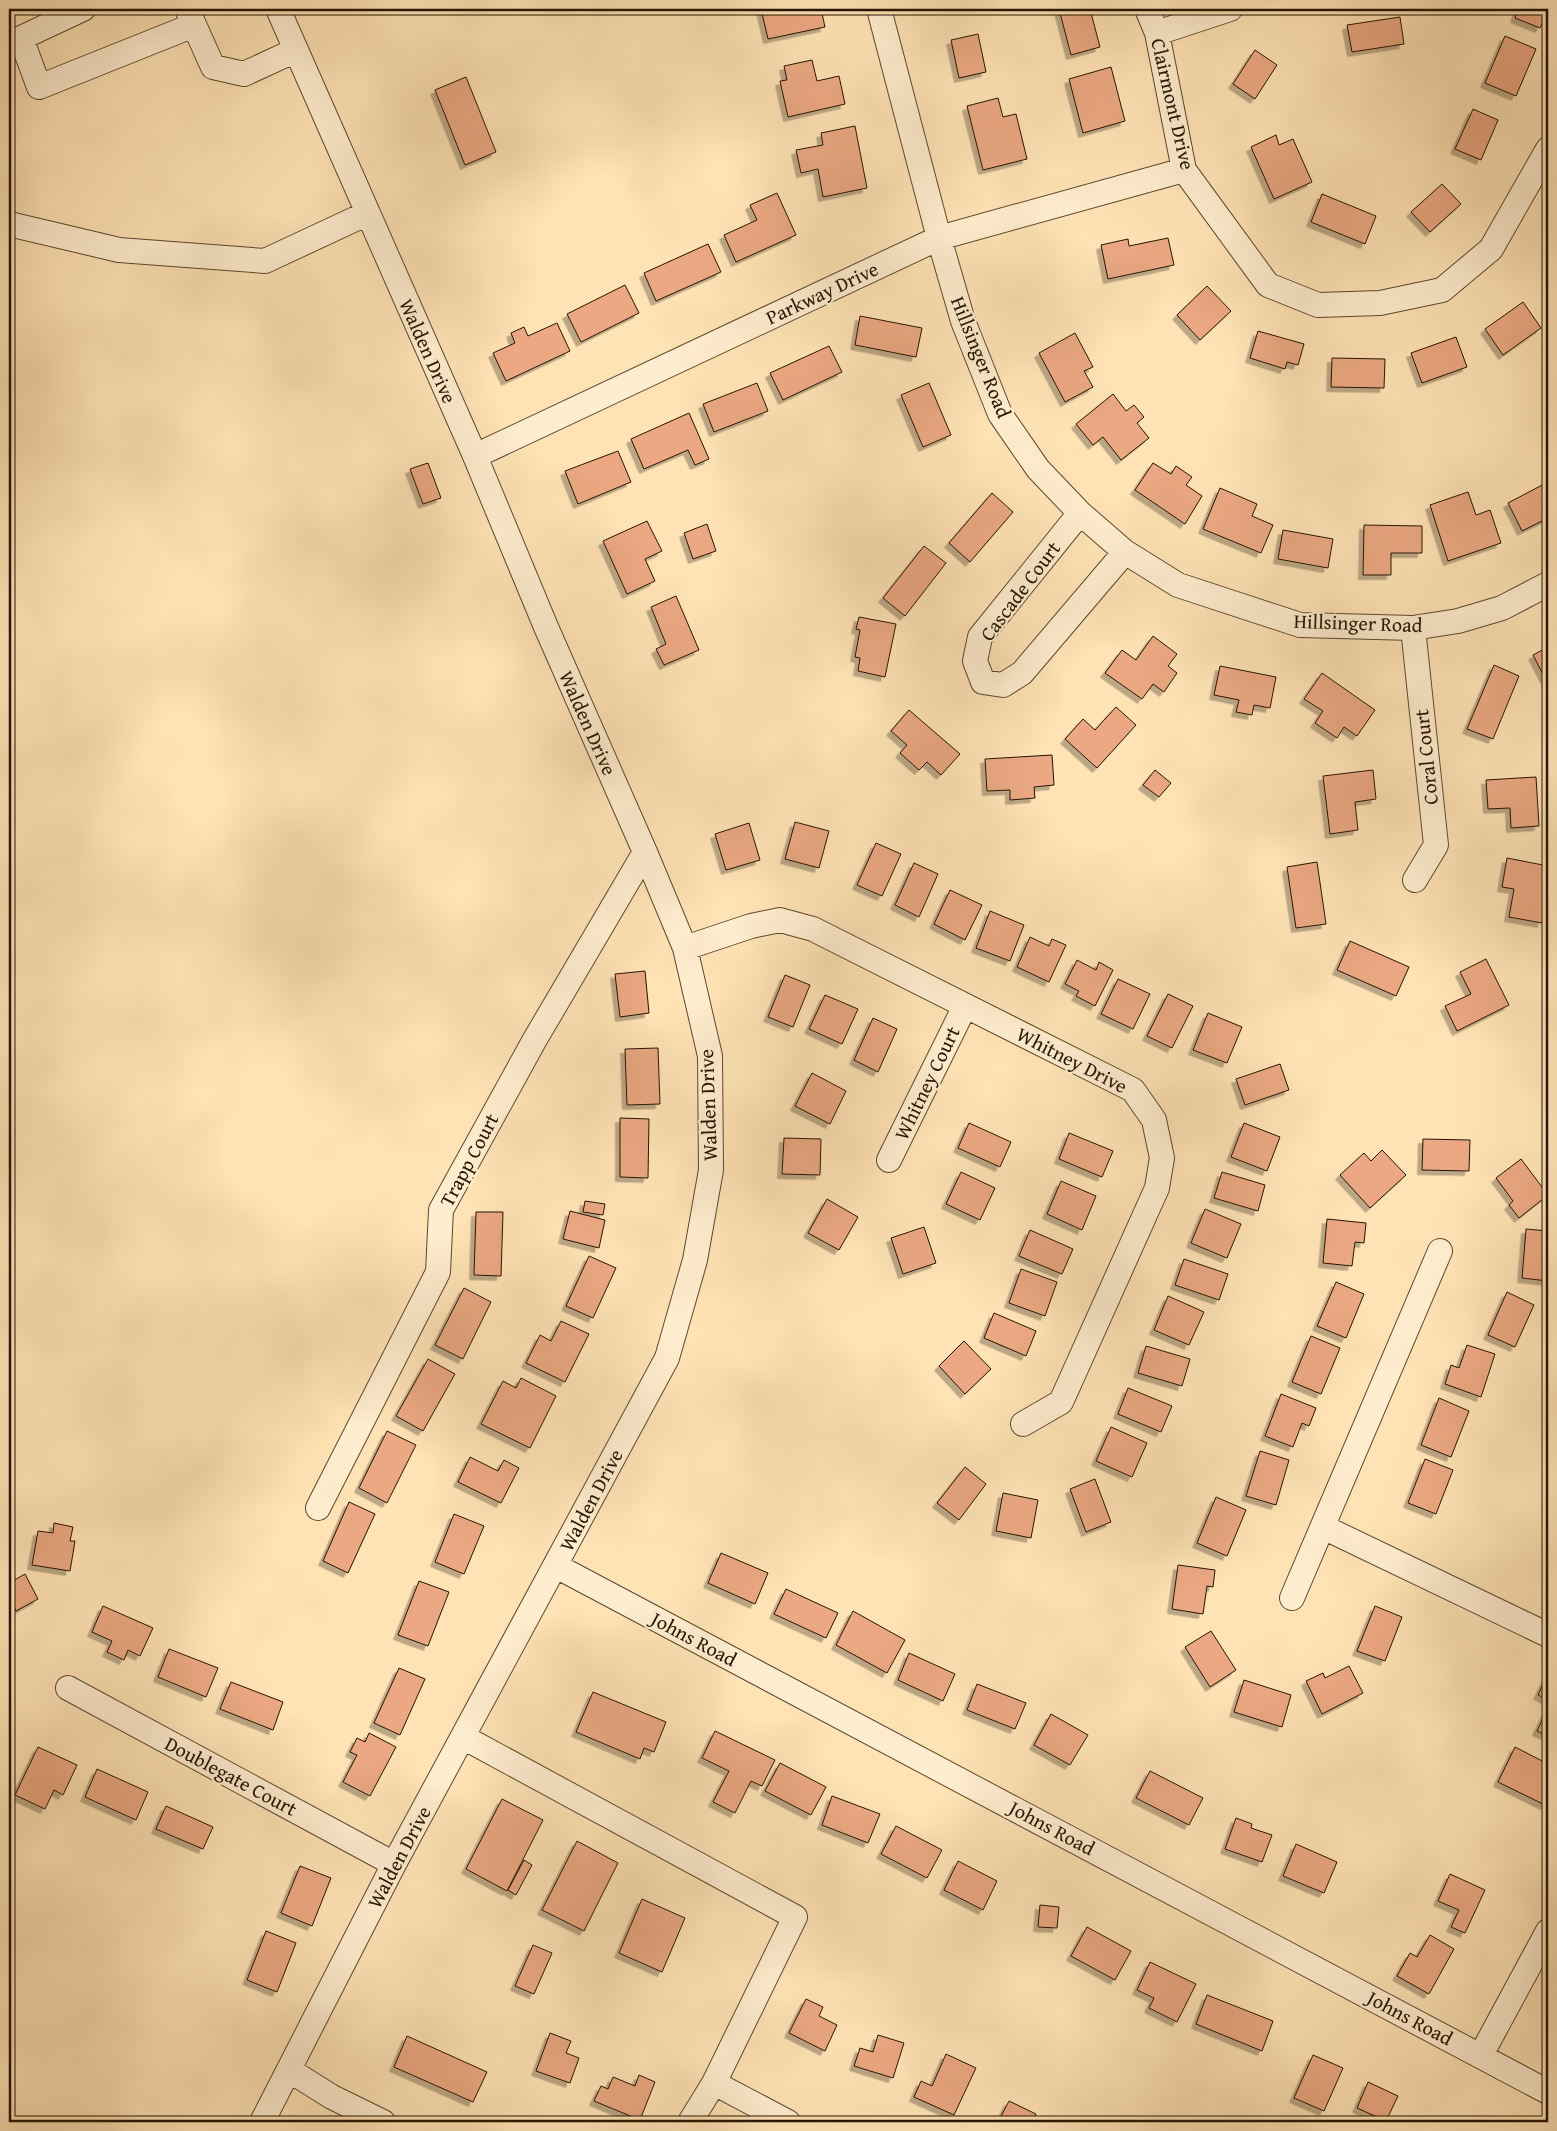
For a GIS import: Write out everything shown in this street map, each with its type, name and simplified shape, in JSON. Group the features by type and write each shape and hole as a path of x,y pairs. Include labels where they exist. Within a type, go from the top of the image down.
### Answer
{"street":[{"path":"83,9 21,38 39,88 190,17 213,67 244,74 296,50"},
{"name":"Walden Drive","path":"262,2122 394,1864 667,1358 694,1260 711,1170 710,1056 685,948 646,852 546,626 475,456 278,9"},
{"name":"Hillsinger Road","path":"878,9 963,321 1000,414 1038,469 1080,513 1125,552 1178,585 1300,625 1413,628 1458,621 1502,608 1548,584"},
{"name":"Clairmont Drive","path":"1148,9 1157,33 1184,170 1268,285 1318,304 1380,304 1442,290 1491,249 1548,149"},
{"path":"1157,33 1230,9"},
{"name":"Parkway Drive","path":"475,456 939,238 1184,170"},
{"path":"9,224 118,250 265,261 368,213"},
{"name":"Cascade Court","path":"1080,513 980,637 975,661 983,682 1003,685 1022,673 1125,552"},
{"name":"Coral Court","path":"1413,628 1436,845 1415,880"},
{"name":"Trapp Court","path":"318,1508 438,1272 441,1210 534,1041 646,852"},
{"name":"Whitney Drive","path":"685,948 751,926 780,920 813,929 1133,1090 1154,1120 1162,1158 1157,1188 1061,1402 1023,1424"},
{"name":"Whitney Court","path":"889,1160 965,1006"},
{"path":"1292,1598 1440,1252"},
{"path":"1323,1528 1548,1635"},
{"name":"Johns Road","path":"556,1566 1548,2092"},
{"name":"Doublegate Court","path":"68,1688 394,1864"},
{"path":"463,1737 795,1917 714,2083 690,2122"},
{"path":"1481,2055 1548,1931"},
{"path":"289,2070 332,2097 383,2122"},
{"path":"714,2083 788,2122"}],"building":[{"path":"761,9 821,9 825,27 768,39"},
{"path":"1059,9 1090,9 1100,47 1071,55"},
{"path":"1518,9 1548,9 1540,28 1515,18"},
{"path":"1400,17 1404,44 1352,52 1347,25"},
{"path":"978,34 986,72 959,78 951,40"},
{"path":"1505,36 1536,49 1516,96 1485,83"},
{"path":"1255,50 1277,65 1255,99 1233,84"},
{"path":"812,60 817,81 839,76 845,104 788,117 780,81 787,80 784,66"},
{"path":"1111,67 1125,121 1083,133 1069,79"},
{"path":"466,77 496,152 465,165 435,90"},
{"path":"998,98 1003,117 1016,114 1027,159 983,170 967,106"},
{"path":"1473,109 1498,120 1481,160 1455,149"},
{"path":"855,126 867,188 823,197 818,169 801,173 796,150 823,145 821,133"},
{"path":"1276,135 1279,145 1293,139 1312,182 1274,199 1251,147"},
{"path":"1442,184 1461,204 1430,232 1411,212"},
{"path":"777,193 796,235 736,262 724,235 757,220 750,205"},
{"path":"1322,194 1376,216 1365,244 1311,222"},
{"path":"1168,238 1174,265 1108,279 1101,245 1128,239 1129,246"},
{"path":"708,244 721,272 656,301 644,273"},
{"path":"625,285 639,313 581,342 567,314"},
{"path":"1207,286 1231,311 1200,340 1177,315"},
{"path":"1523,302 1541,328 1503,355 1485,329"},
{"path":"860,316 922,328 916,357 855,345"},
{"path":"557,323 570,351 506,381 493,353 515,343 511,333 524,327 528,336"},
{"path":"1258,331 1304,344 1298,365 1287,362 1285,369 1250,358"},
{"path":"1075,333 1093,367 1084,371 1093,387 1065,402 1039,353"},
{"path":"1456,337 1467,367 1422,383 1411,353"},
{"path":"829,346 842,372 783,400 770,373"},
{"path":"1332,358 1385,359 1384,388 1331,387"},
{"path":"757,383 768,411 714,432 703,404"},
{"path":"929,383 951,435 923,447 901,395"},
{"path":"1113,394 1126,411 1134,405 1144,417 1137,423 1149,438 1121,460 1103,437 1093,445 1076,424"},
{"path":"689,413 709,459 695,465 688,450 644,469 631,439"},
{"path":"618,451 631,482 578,504 565,471"},
{"path":"428,463 441,498 423,504 410,469"},
{"path":"1153,463 1171,474 1176,466 1192,477 1186,485 1202,496 1185,524 1135,490"},
{"path":"1548,482 1548,518 1522,531 1508,503"},
{"path":"1220,488 1257,504 1252,516 1273,525 1261,553 1203,529"},
{"path":"1468,492 1476,515 1490,510 1501,543 1448,561 1430,505"},
{"path":"992,493 1013,512 970,562 949,543"},
{"path":"647,521 662,551 645,559 655,581 627,594 603,541"},
{"path":"707,524 716,551 693,559 684,533"},
{"path":"1364,525 1422,526 1422,553 1391,553 1391,575 1363,575"},
{"path":"1283,530 1333,539 1328,568 1278,559"},
{"path":"924,546 946,563 905,616 883,598"},
{"path":"676,596 699,650 664,665 656,649 666,644 651,607"},
{"path":"859,617 896,624 885,677 858,671 860,658 855,657 860,630 856,629"},
{"path":"1153,636 1177,654 1168,666 1177,673 1164,692 1153,684 1142,699 1105,673 1122,650 1136,660"},
{"path":"1548,647 1548,684 1533,655"},
{"path":"1494,665 1519,676 1493,739 1467,729"},
{"path":"1220,666 1276,677 1270,708 1254,705 1252,715 1236,712 1239,700 1214,695"},
{"path":"1322,673 1375,710 1357,736 1344,727 1337,738 1315,723 1323,711 1304,699"},
{"path":"1116,707 1136,725 1097,768 1065,739 1083,719 1095,730"},
{"path":"909,710 960,754 941,775 927,762 919,770 900,753 907,745 891,731"},
{"path":"1052,755 1054,785 1034,787 1035,798 1010,800 1010,790 987,791 985,759"},
{"path":"1155,770 1171,783 1159,797 1143,785"},
{"path":"1373,770 1376,799 1355,802 1358,830 1330,834 1323,776"},
{"path":"1536,777 1539,826 1511,828 1510,808 1488,809 1486,780"},
{"path":"795,822 829,831 819,868 785,859"},
{"path":"749,823 760,860 726,870 715,834"},
{"path":"876,843 901,854 882,896 857,885"},
{"path":"1507,858 1548,866 1548,905 1546,904 1542,923 1509,917 1514,889 1502,887"},
{"path":"1317,862 1326,924 1296,928 1287,867"},
{"path":"914,863 938,874 919,917 895,905"},
{"path":"950,890 982,905 965,940 934,924"},
{"path":"990,911 1024,925 1010,961 976,948"},
{"path":"1030,937 1049,946 1052,939 1066,945 1049,982 1017,967"},
{"path":"1350,941 1409,967 1396,996 1337,970"},
{"path":"1486,959 1509,1005 1457,1031 1445,1006 1471,994 1460,972"},
{"path":"1077,960 1096,970 1099,962 1113,970 1095,1006 1076,996 1079,991 1065,984"},
{"path":"645,971 649,1013 620,1017 615,974"},
{"path":"785,975 810,985 793,1027 768,1017"},
{"path":"1118,979 1150,994 1133,1029 1101,1014"},
{"path":"1168,994 1193,1006 1172,1048 1147,1036"},
{"path":"825,995 858,1009 842,1044 809,1029"},
{"path":"1208,1013 1242,1027 1227,1063 1193,1050"},
{"path":"873,1018 897,1029 878,1072 854,1060"},
{"path":"658,1048 660,1104 627,1105 625,1049"},
{"path":"1280,1064 1289,1090 1245,1105 1236,1079"},
{"path":"812,1073 846,1091 830,1124 795,1106"},
{"path":"620,1118 649,1119 648,1178 620,1177"},
{"path":"969,1123 1011,1142 1000,1167 958,1148"},
{"path":"1244,1123 1280,1137 1267,1171 1231,1157"},
{"path":"1069,1133 1113,1151 1102,1177 1059,1159"},
{"path":"784,1138 821,1139 820,1175 782,1174"},
{"path":"1423,1139 1470,1140 1469,1171 1422,1170"},
{"path":"1382,1150 1406,1175 1370,1208 1340,1175 1364,1153 1371,1161"},
{"path":"1521,1159 1548,1195 1519,1218 1509,1205 1513,1201 1496,1178"},
{"path":"961,1172 995,1188 980,1220 946,1204"},
{"path":"1222,1172 1265,1185 1258,1211 1214,1198"},
{"path":"1061,1181 1096,1196 1082,1230 1047,1214"},
{"path":"827,1199 858,1217 839,1250 808,1233"},
{"path":"585,1201 605,1204 603,1215 583,1212"},
{"path":"1205,1209 1241,1224 1227,1258 1191,1243"},
{"path":"570,1211 605,1220 599,1248 563,1239"},
{"path":"476,1212 503,1212 501,1276 474,1275"},
{"path":"1327,1219 1366,1223 1364,1243 1355,1242 1352,1266 1323,1263"},
{"path":"924,1227 936,1263 903,1274 891,1238"},
{"path":"1526,1229 1548,1231 1548,1281 1522,1278"},
{"path":"1030,1230 1073,1249 1062,1274 1019,1256"},
{"path":"589,1256 616,1268 593,1318 566,1306"},
{"path":"1184,1259 1228,1274 1219,1300 1175,1285"},
{"path":"1021,1269 1057,1282 1045,1316 1009,1303"},
{"path":"1336,1282 1364,1294 1346,1338 1317,1326"},
{"path":"464,1288 491,1302 463,1359 435,1345"},
{"path":"1507,1292 1534,1305 1515,1347 1488,1335"},
{"path":"1168,1296 1204,1312 1189,1345 1154,1330"},
{"path":"994,1313 1036,1331 1026,1356 984,1338"},
{"path":"561,1321 589,1334 565,1382 526,1363 540,1335 551,1341"},
{"path":"1311,1336 1340,1348 1321,1394 1292,1382"},
{"path":"964,1341 991,1369 965,1394 939,1366"},
{"path":"1467,1345 1495,1354 1481,1397 1445,1384 1451,1365 1459,1368"},
{"path":"1146,1346 1190,1359 1182,1386 1138,1373"},
{"path":"428,1359 455,1374 423,1431 396,1416"},
{"path":"521,1378 556,1396 530,1448 481,1424 503,1381 516,1388"},
{"path":"1128,1388 1172,1406 1161,1432 1118,1414"},
{"path":"1281,1394 1316,1408 1309,1426 1302,1423 1293,1447 1265,1436"},
{"path":"1439,1398 1469,1411 1451,1457 1421,1445"},
{"path":"1111,1427 1147,1443 1132,1477 1096,1461"},
{"path":"387,1431 416,1445 387,1503 359,1488"},
{"path":"1260,1451 1289,1460 1276,1505 1246,1496"},
{"path":"470,1457 498,1471 504,1460 519,1468 501,1503 458,1482"},
{"path":"1425,1459 1453,1470 1436,1514 1408,1503"},
{"path":"965,1467 986,1484 959,1520 937,1503"},
{"path":"1095,1479 1111,1522 1086,1532 1070,1489"},
{"path":"1003,1493 1038,1500 1031,1538 996,1531"},
{"path":"1216,1497 1246,1510 1227,1556 1197,1543"},
{"path":"349,1502 375,1514 348,1573 323,1561"},
{"path":"454,1514 484,1526 464,1574 435,1562"},
{"path":"54,1523 73,1527 70,1541 75,1541 70,1571 32,1565 38,1531 53,1533"},
{"path":"721,1553 768,1573 755,1604 708,1583"},
{"path":"1178,1565 1215,1570 1213,1587 1207,1586 1203,1614 1172,1609"},
{"path":"25,1574 38,1599 16,1611 9,1598 9,1583"},
{"path":"419,1581 449,1592 428,1646 398,1635"},
{"path":"786,1589 838,1613 826,1638 774,1614"},
{"path":"103,1606 153,1628 140,1656 128,1650 124,1660 107,1652 112,1641 92,1632"},
{"path":"1375,1606 1402,1617 1385,1661 1357,1651"},
{"path":"853,1611 905,1640 887,1673 836,1645"},
{"path":"1211,1631 1236,1670 1210,1687 1185,1647"},
{"path":"169,1649 218,1668 206,1697 158,1677"},
{"path":"909,1653 955,1674 943,1701 898,1680"},
{"path":"1349,1666 1363,1693 1322,1714 1306,1681 1323,1673 1325,1678"},
{"path":"399,1668 425,1679 400,1735 374,1723"},
{"path":"1548,1674 1548,1700 1538,1695"},
{"path":"1244,1680 1291,1695 1282,1727 1234,1712"},
{"path":"231,1682 283,1702 273,1730 220,1709"},
{"path":"977,1684 1026,1703 1015,1729 967,1710"},
{"path":"593,1692 666,1722 654,1752 644,1748 640,1759 576,1732"},
{"path":"1548,1708 1548,1736 1537,1731"},
{"path":"1051,1714 1088,1735 1070,1765 1034,1745"},
{"path":"715,1731 775,1760 762,1786 751,1781 735,1813 713,1802 729,1771 702,1758"},
{"path":"369,1733 396,1747 370,1796 343,1782 357,1755 350,1752 357,1738 365,1742"},
{"path":"38,1747 77,1765 63,1795 54,1790 45,1809 15,1795"},
{"path":"1515,1747 1548,1764 1548,1798 1545,1805 1498,1782"},
{"path":"780,1763 826,1787 811,1815 765,1791"},
{"path":"97,1769 148,1792 136,1820 85,1797"},
{"path":"1150,1771 1203,1798 1189,1825 1136,1798"},
{"path":"832,1796 880,1814 868,1843 822,1825"},
{"path":"502,1799 543,1820 507,1891 466,1869"},
{"path":"166,1806 213,1827 203,1849 156,1829"},
{"path":"1236,1818 1252,1824 1251,1828 1272,1835 1262,1862 1225,1849"},
{"path":"896,1826 942,1850 927,1878 881,1854"},
{"path":"577,1841 618,1863 584,1931 542,1910"},
{"path":"1296,1844 1337,1862 1324,1893 1283,1876"},
{"path":"524,1860 532,1865 516,1895 508,1890"},
{"path":"958,1861 997,1881 983,1910 944,1890"},
{"path":"300,1866 331,1878 312,1926 281,1913"},
{"path":"1450,1874 1485,1890 1465,1933 1451,1927 1459,1910 1438,1901"},
{"path":"642,1899 685,1918 662,1972 619,1953"},
{"path":"1040,1905 1059,1907 1057,1928 1038,1927"},
{"path":"1087,1927 1131,1951 1115,1980 1071,1956"},
{"path":"266,1931 296,1943 277,1992 247,1980"},
{"path":"1430,1935 1454,1949 1429,1994 1397,1976 1410,1953 1417,1957"},
{"path":"533,1945 552,1953 534,1994 515,1986"},
{"path":"1150,1962 1196,1984 1177,2022 1149,2008 1154,1998 1137,1990"},
{"path":"1207,1995 1273,2021 1262,2051 1196,2024"},
{"path":"806,1999 823,2007 819,2016 837,2025 825,2051 789,2033"},
{"path":"550,2033 571,2041 566,2053 579,2058 570,2083 536,2071"},
{"path":"878,2035 904,2043 893,2078 854,2066 860,2048 873,2052"},
{"path":"407,2036 487,2072 473,2102 394,2067"},
{"path":"946,2054 976,2068 954,2115 914,2097 921,2081 932,2086"},
{"path":"1313,2055 1343,2068 1324,2111 1294,2098"},
{"path":"639,2075 655,2082 640,2120 594,2101 601,2086 608,2089 613,2077 635,2086"},
{"path":"1368,2082 1398,2096 1386,2121 1357,2108"},
{"path":"1009,2101 1036,2114 1032,2122 998,2122"}]}
